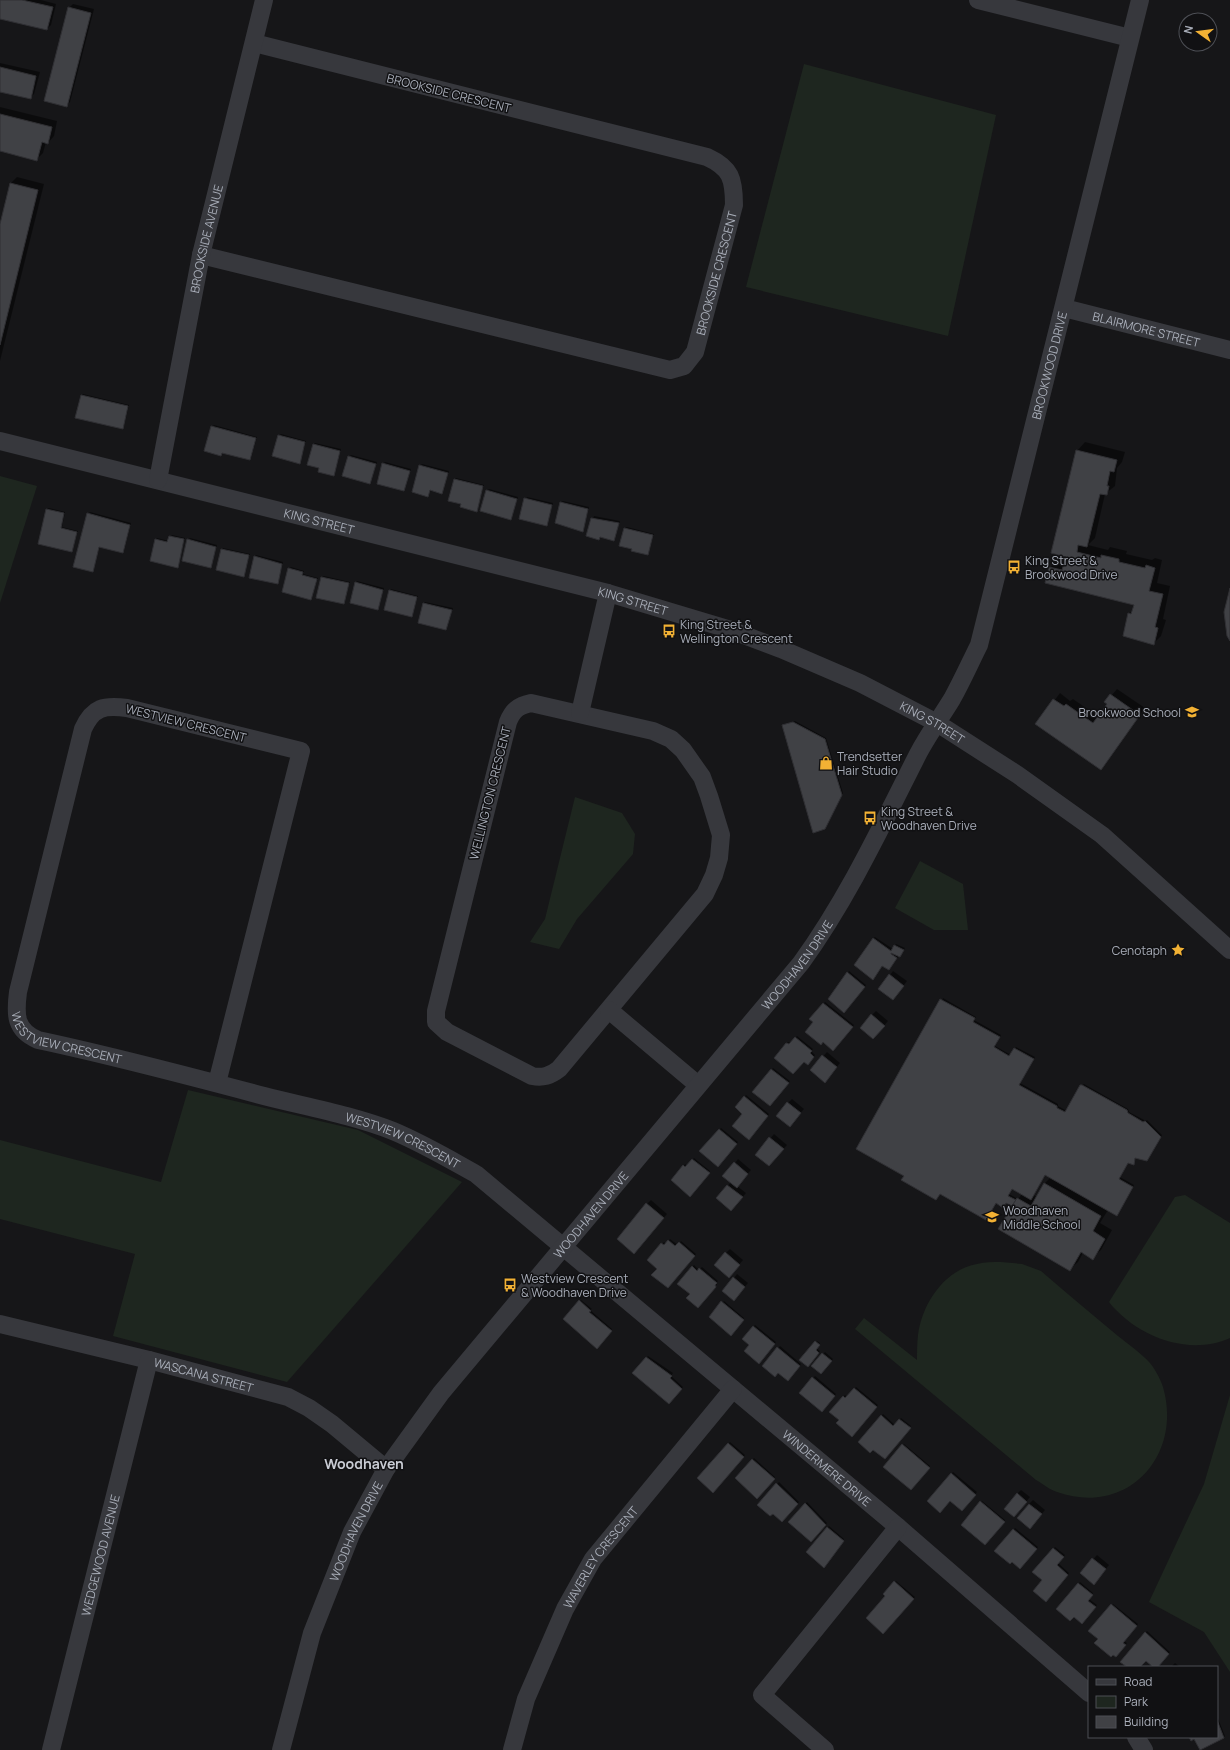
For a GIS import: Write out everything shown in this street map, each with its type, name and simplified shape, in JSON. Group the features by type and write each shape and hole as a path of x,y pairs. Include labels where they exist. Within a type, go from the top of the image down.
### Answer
{"street":[{"name":"BROOKSIDE AVENUE","path":"158,480 201,255 264,0"},
{"path":"978,0 1130,38"},
{"name":"BROOKWOOD DRIVE","path":"937,723 965,674 979,645 1140,0"},
{"name":"BROOKSIDE CRESCENT","path":"201,255 670,370 684,366 695,352 734,205 732,182 729,173 724,166 706,157 254,43"},
{"name":"BLAIRMORE STREET","path":"1064,308 1230,350"},
{"name":"KING STREET","path":"0,441 608,593 728,629 781,648 860,683 937,723 1018,775 1102,835 1230,950"},
{"path":"580,713 608,593"},
{"name":"WELLINGTON CRESCENT","path":"531,703 580,713 653,731 671,739 684,750 702,777 721,835 719,858 714,876 705,894 609,1010 559,1069 547,1076 538,1077 532,1076 447,1032 436,1022 436,1011 508,722 511,715 520,705 531,703"},
{"name":"WESTVIEW CRESCENT","path":"217,1083 301,751 127,708 113,706 101,708 89,718 83,729 18,992 16,1014 22,1030 29,1036 38,1040 113,1056 217,1083 361,1120 394,1132 476,1174 562,1246"},
{"name":"WOODHAVEN DRIVE","path":"281,1750 312,1633 326,1594 352,1532 386,1469 441,1393 562,1246 801,963 821,935 843,899 920,752 937,723"},
{"path":"609,1010 698,1085"},
{"name":"WINDERMERE DRIVE","path":"562,1246 898,1527 1088,1692"},
{"name":"WASCANA STREET","path":"0,1324 149,1360 288,1398 309,1408 332,1424 386,1469"},
{"name":"WEDGEWOOD AVENUE","path":"51,1750 149,1360"},
{"name":"WAVERLEY CRESCENT","path":"512,1750 529,1692 565,1609 593,1559 733,1389"},
{"path":"825,1750 762,1695 898,1527"},
{"path":"1137,1738 1144,1750"}],"green space":[{"path":"804,64 996,115 948,336 746,287"},
{"path":"0,476 37,486 0,603"},
{"path":"575,797 622,813 635,834 633,854 577,919 559,949 530,942 545,919"},
{"path":"920,861 963,884 968,930 934,930 895,908"},
{"path":"188,1090 358,1130 462,1182 287,1382 113,1336 135,1254 0,1219 0,1140 161,1182"},
{"path":"1185,1195 1230,1223 1230,1338 1214,1343 1197,1345 1180,1344 1164,1340 1133,1325 1109,1302 1175,1197"},
{"path":"1001,1262 1022,1264 1041,1271 1143,1356 1158,1375 1163,1387 1167,1412 1165,1436 1157,1457 1144,1475 1127,1488 1106,1496 1082,1497 1057,1492 1049,1488 1036,1480 855,1329 864,1318 917,1360 920,1323 930,1300 937,1290 954,1273 965,1268 983,1263"},
{"path":"1230,1395 1230,1672 1204,1632 1149,1602 1204,1484"}],"building":[{"path":"0,0 22,0 53,7 47,30 0,19"},
{"path":"68,7 91,13 67,107 44,101"},
{"path":"0,67 36,76 31,99 0,92"},
{"path":"0,114 52,127 48,144 42,142 37,161 0,151"},
{"path":"10,183 38,190 0,345 0,224"},
{"path":"81,395 128,406 123,429 75,418"},
{"path":"211,426 256,438 250,460 222,453 221,456 204,451"},
{"path":"278,435 305,442 300,464 272,456"},
{"path":"313,444 340,451 334,476 318,472 319,468 307,465"},
{"path":"1076,450 1117,460 1114,472 1110,471 1107,495 1100,494 1087,547 1078,545 1077,552 1101,558 1101,555 1119,559 1119,562 1145,568 1146,565 1155,568 1149,591 1163,594 1155,627 1158,628 1154,645 1123,636 1128,613 1131,614 1134,605 1045,583 1049,567 1062,570 1066,557 1051,553"},
{"path":"348,456 376,464 370,484 342,476"},
{"path":"382,463 410,471 404,491 377,484"},
{"path":"419,465 448,473 442,494 430,490 428,497 412,492"},
{"path":"454,479 483,486 477,512 460,507 461,504 448,501"},
{"path":"486,490 517,499 511,520 480,511"},
{"path":"524,498 552,505 547,526 519,519"},
{"path":"560,502 588,509 583,532 555,523"},
{"path":"46,509 64,513 61,528 77,532 72,552 38,544"},
{"path":"87,513 130,525 123,553 99,547 93,572 73,567"},
{"path":"591,518 619,523 614,541 600,537 599,540 586,536"},
{"path":"624,528 653,535 648,555 631,551 632,549 619,546"},
{"path":"169,536 184,539 178,568 150,561 155,539 167,542"},
{"path":"187,539 216,547 211,568 182,561"},
{"path":"221,549 249,555 244,577 216,570"},
{"path":"254,556 282,564 278,584 249,578"},
{"path":"288,568 303,572 302,575 317,579 311,600 282,592"},
{"path":"321,577 349,583 344,604 316,598"},
{"path":"355,582 383,590 378,610 350,603"},
{"path":"1230,588 1230,641 1227,636 1224,612"},
{"path":"389,590 417,597 412,617 384,610"},
{"path":"423,603 452,610 446,630 418,623"},
{"path":"1110,694 1140,715 1101,770 1035,724 1053,699 1064,706 1066,704 1093,723 1107,704 1104,702"},
{"path":"793,722 825,739 842,795 825,829 813,833 782,725"},
{"path":"873,938 891,951 894,945 904,950 900,957 891,953 897,958 889,970 882,966 873,980 854,965"},
{"path":"847,972 865,987 844,1013 828,999"},
{"path":"889,974 904,986 893,1000 878,989"},
{"path":"940,999 975,1018 973,1022 1000,1037 994,1047 1009,1056 1014,1048 1034,1059 1019,1085 1065,1112 1080,1085 1082,1085 1127,1110 1128,1113 1143,1122 1145,1121 1161,1137 1147,1161 1135,1158 1134,1165 1128,1163 1119,1179 1133,1187 1117,1216 1045,1175 1031,1200 1012,1189 1008,1196 1016,1200 1012,1206 1006,1203 1003,1208 996,1203 986,1220 940,1194 936,1200 901,1180 904,1176 856,1149"},
{"path":"823,1003 853,1027 833,1051 823,1042 821,1045 805,1032 813,1022 809,1019"},
{"path":"871,1014 885,1026 873,1039 860,1028"},
{"path":"795,1037 812,1051 810,1053 814,1057 808,1065 804,1062 793,1074 774,1058 786,1043 789,1044"},
{"path":"822,1055 837,1067 825,1083 810,1070"},
{"path":"771,1069 789,1083 770,1106 752,1092"},
{"path":"744,1096 768,1116 749,1140 732,1126 742,1114 735,1107"},
{"path":"787,1102 801,1113 790,1127 776,1116"},
{"path":"719,1129 737,1144 718,1167 699,1151"},
{"path":"769,1137 784,1149 769,1166 755,1155"},
{"path":"692,1159 710,1173 690,1197 671,1180 683,1165 685,1167"},
{"path":"734,1162 748,1174 737,1188 722,1176"},
{"path":"1044,1183 1101,1216 1093,1231 1105,1239 1093,1260 1081,1252 1070,1271 998,1229 1017,1198 1031,1206"},
{"path":"727,1185 743,1197 731,1211 716,1198"},
{"path":"646,1203 664,1218 634,1254 617,1239"},
{"path":"668,1240 675,1246 679,1242 695,1256 668,1288 651,1275 657,1269 647,1260 661,1243 664,1245"},
{"path":"725,1252 740,1265 729,1278 714,1265"},
{"path":"692,1266 697,1271 699,1268 717,1283 715,1285 716,1287 698,1308 686,1298 690,1294 677,1284"},
{"path":"733,1277 745,1287 734,1301 722,1291"},
{"path":"579,1300 591,1311 589,1312 612,1331 597,1349 563,1319"},
{"path":"721,1301 744,1320 731,1336 709,1317"},
{"path":"753,1326 775,1344 759,1364 744,1351 749,1345 742,1339"},
{"path":"815,1341 820,1345 816,1350 819,1353 808,1367 799,1360"},
{"path":"777,1347 800,1366 788,1381 778,1373 775,1377 762,1366"},
{"path":"822,1353 832,1361 821,1374 811,1366"},
{"path":"646,1357 672,1376 670,1378 682,1389 669,1404 632,1373"},
{"path":"812,1377 835,1396 822,1412 799,1393"},
{"path":"854,1388 877,1407 852,1437 836,1423 839,1420 829,1412 843,1396 845,1398"},
{"path":"881,1415 893,1426 899,1419 911,1428 885,1459 873,1450 870,1453 858,1442"},
{"path":"728,1443 744,1457 713,1493 697,1478"},
{"path":"902,1444 930,1468 911,1490 883,1467"},
{"path":"752,1459 775,1479 757,1499 735,1478"},
{"path":"951,1473 976,1495 962,1511 950,1501 940,1513 927,1501"},
{"path":"776,1483 798,1504 782,1522 773,1514 770,1516 757,1505"},
{"path":"1017,1493 1027,1502 1014,1517 1004,1509"},
{"path":"980,1501 1005,1522 985,1545 961,1525"},
{"path":"805,1503 826,1525 811,1542 788,1522"},
{"path":"1029,1504 1042,1514 1030,1529 1017,1518"},
{"path":"827,1527 844,1541 824,1568 806,1552"},
{"path":"1013,1529 1037,1549 1020,1569 1012,1562 1010,1564 994,1551"},
{"path":"1053,1548 1064,1557 1057,1565 1068,1575 1046,1602 1033,1591 1042,1580 1032,1572"},
{"path":"1092,1558 1106,1569 1094,1585 1080,1573"},
{"path":"894,1581 914,1599 883,1634 866,1618 885,1596 883,1594"},
{"path":"1078,1583 1093,1595 1088,1601 1096,1607 1082,1624 1074,1617 1070,1621 1056,1609"},
{"path":"1111,1604 1137,1626 1123,1643 1126,1645 1116,1657 1113,1655 1111,1657 1094,1643 1098,1639 1088,1631"},
{"path":"1145,1632 1169,1654 1159,1666 1152,1666 1146,1661 1141,1666 1126,1666 1120,1662"},
{"path":"1218,1723 1224,1738 1200,1750 1194,1739 1191,1741 1190,1738 1218,1738"}],"place":[{"name":"King Street & Brookwood Drive","path":"1014,567"},
{"name":"King Street & Wellington Crescent","path":"669,631"},
{"name":"Brookwood School","path":"1192,712"},
{"name":"Trendsetter Hair Studio","path":"826,763"},
{"name":"King Street & Woodhaven Drive","path":"870,818"},
{"name":"Cenotaph","path":"1178,950"},
{"name":"Woodhaven Middle School","path":"992,1217"},
{"name":"Westview Crescent & Woodhaven Drive","path":"510,1285"}],"district":[{"name":"Woodhaven","path":"364,1463"}]}
